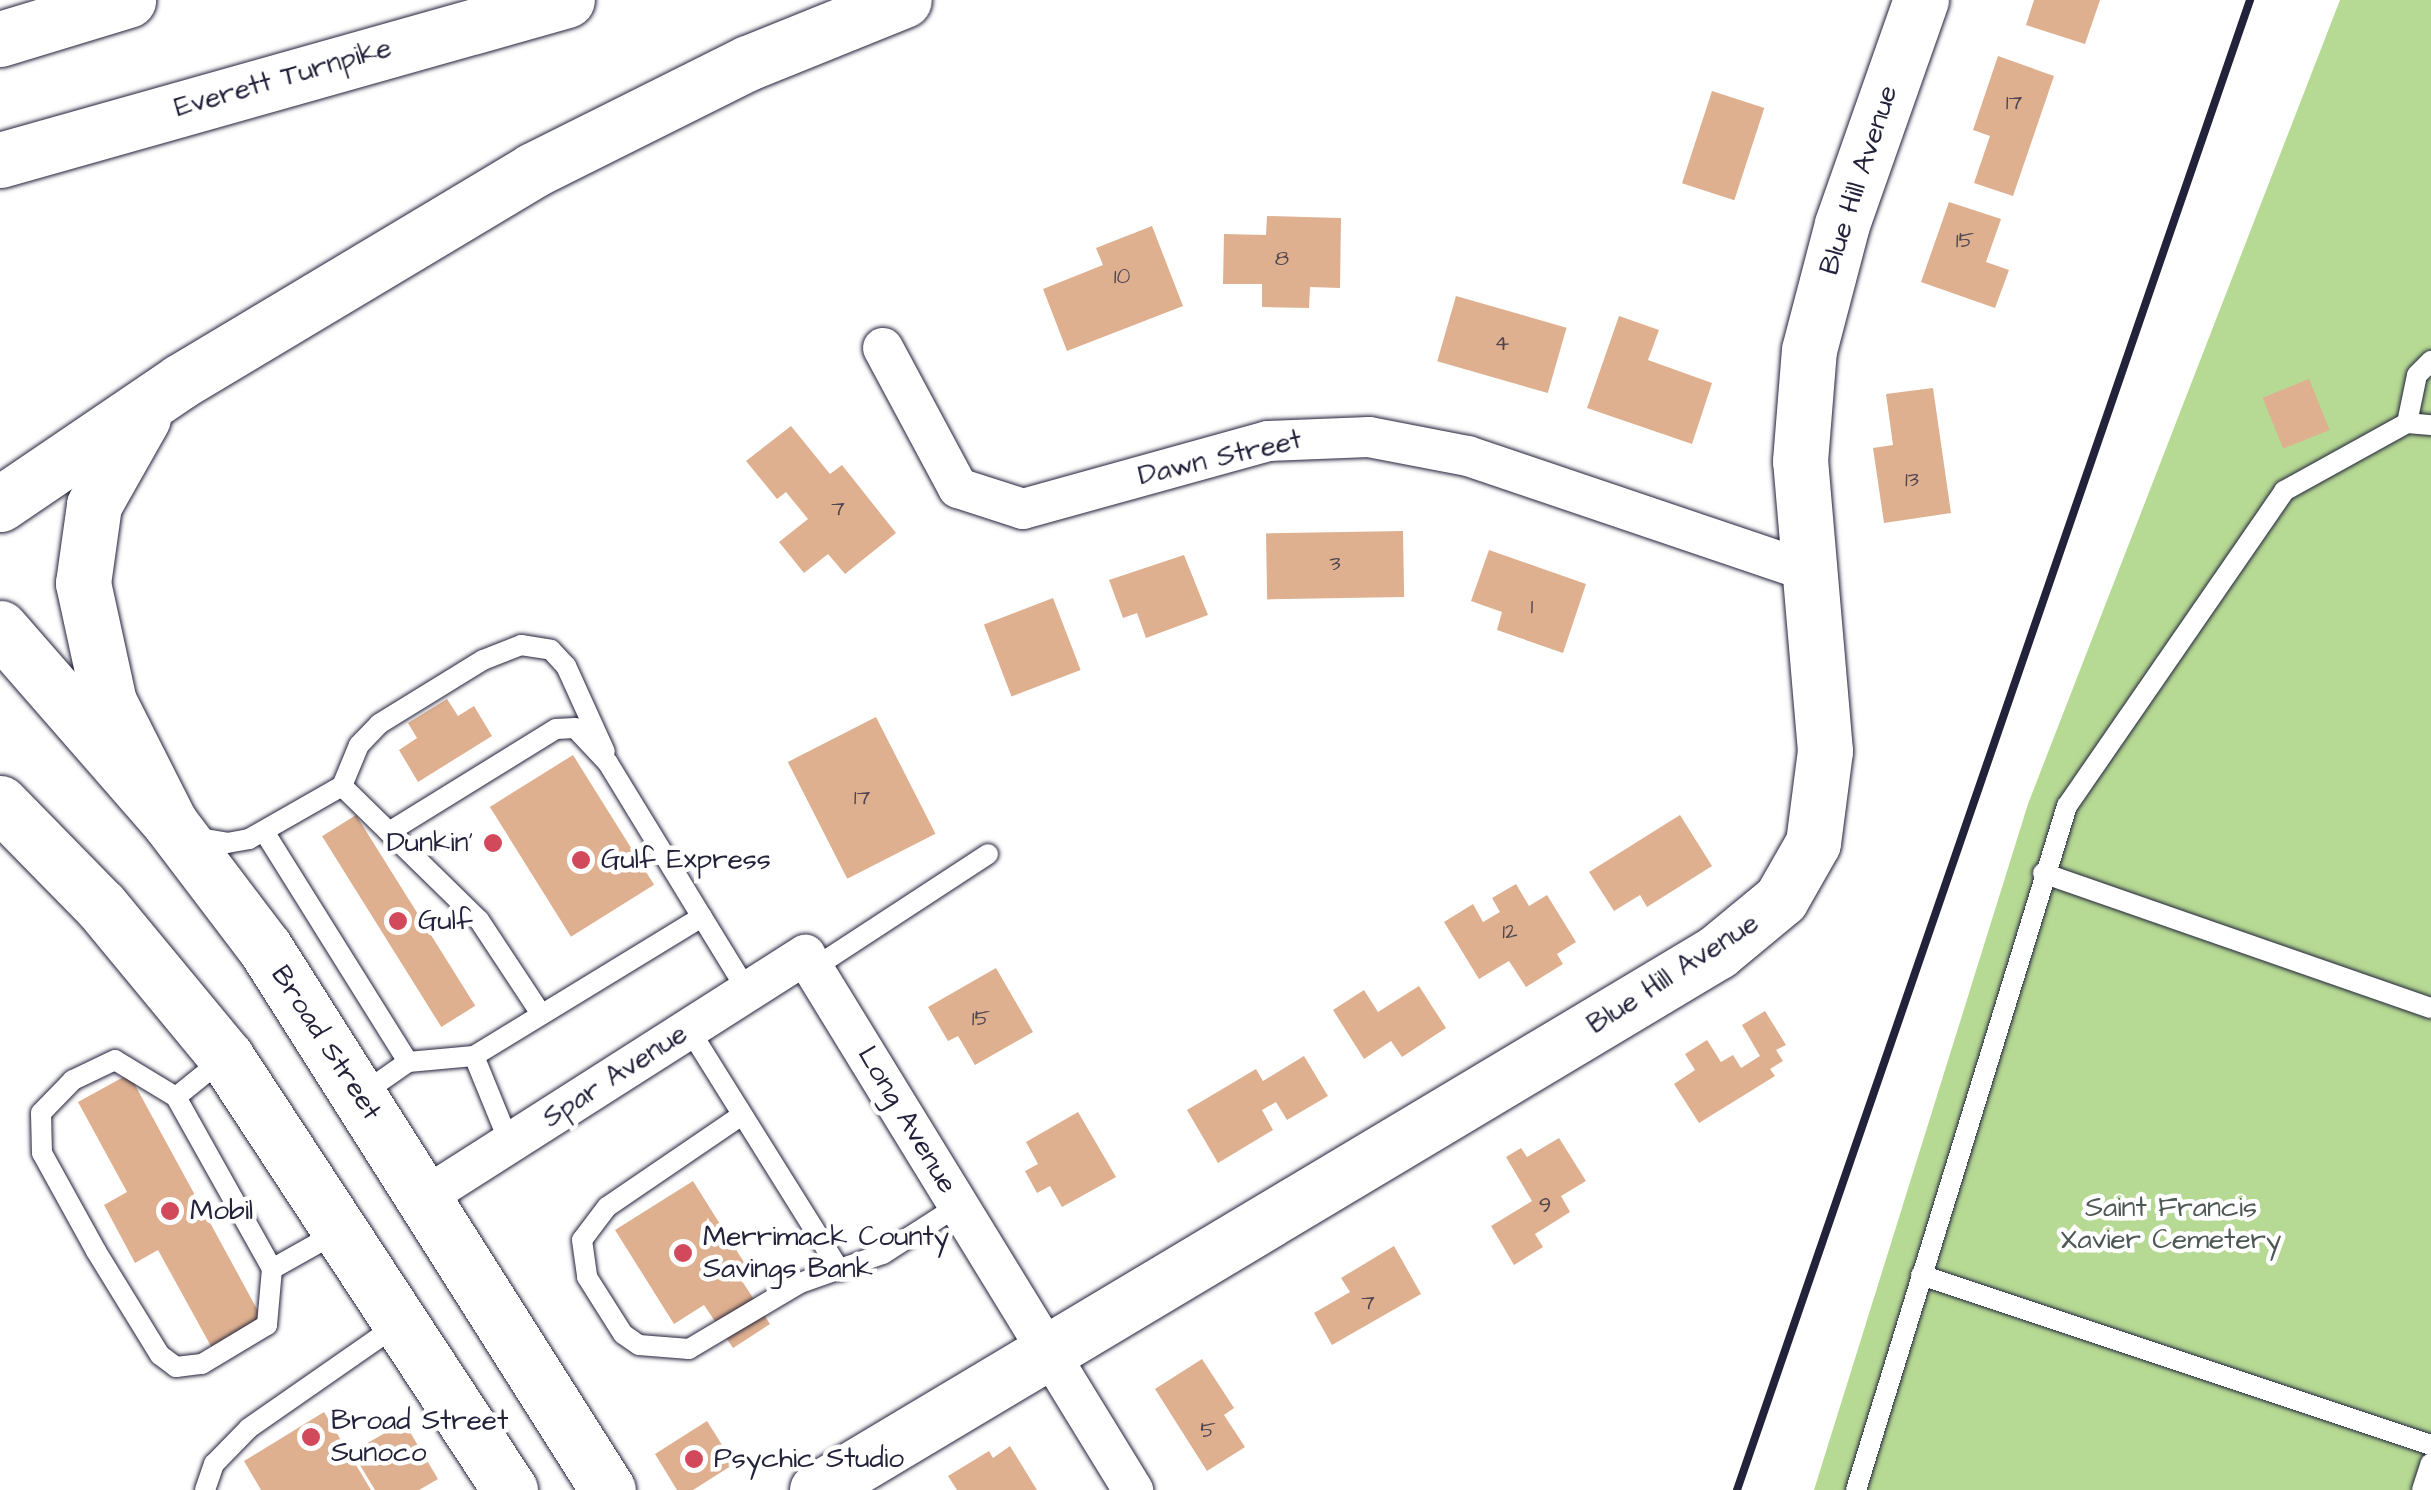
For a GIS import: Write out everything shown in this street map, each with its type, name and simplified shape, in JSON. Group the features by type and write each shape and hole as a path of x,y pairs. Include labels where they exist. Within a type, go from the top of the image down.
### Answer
{"main road":[{"path":"0,39 128,0"},
{"name":"Everett Turnpike","path":"0,160 567,0"},
{"path":"0,504 181,381 599,135 761,57 904,0"},
{"name":"Blue Hill Avenue","path":"817,1490 1717,952 1781,899 1813,843 1822,807 1824,711 1800,461 1809,350 1842,224 1920,0"},
{"path":"170,822 100,677 83,564 110,468 148,412 181,381"},
{"name":"Broad Street","path":"0,628 170,822 265,948 608,1490"},
{"path":"0,803 102,906 226,1057 402,1322 504,1488"}],"street":[{"name":"Dawn Street","path":"883,348 958,488 1023,509 1268,441 1369,437 1468,456 1808,571"},
{"name":"Long Avenue","path":"810,962 1134,1490"},
{"name":"Spar Avenue","path":"425,1197 748,992 810,962"}],"lane":[{"path":"2407,423 2418,375 2431,362"},
{"path":"1856,1490 2067,806 2284,491 2407,423 2431,425"},
{"path":"170,822 213,842 265,834 342,786 359,745 379,724 483,660 521,645 551,650 566,666 608,763 748,992"},
{"path":"389,832 556,729 582,733 608,763"},
{"path":"342,786 479,920 541,1014"},
{"path":"265,834 408,1062"},
{"path":"810,962 988,854"},
{"path":"2044,874 2431,1008"},
{"path":"360,1094 408,1062 474,1056 702,918"},
{"path":"690,1029 840,1271"},
{"path":"474,1056 510,1144"},
{"path":"176,1097 226,1057"},
{"path":"115,1060 176,1097 272,1268 267,1326 202,1364 176,1368 160,1356 96,1252 42,1153 41,1114 72,1080 115,1060"},
{"path":"742,1115 592,1222 582,1240 587,1277 623,1334 673,1352 800,1283 883,1254 959,1205"},
{"path":"272,1268 342,1229"},
{"path":"1921,1276 2431,1445"},
{"path":"205,1490 214,1464 249,1428 402,1322"},
{"path":"2422,1490 2431,1463"}],"green space":[{"name":"Saint Francis Xavier Cemetery","path":"2340,0 2431,0 2431,1490 1814,1490 2028,804"}],"building":[{"path":"2034,0 2100,0 2085,44 2026,25"},
{"path":"1998,56 2054,76 2013,196 1974,183 1990,136 1973,130"},
{"path":"1712,91 1764,108 1734,200 1682,183"},
{"path":"1949,202 2001,219 1986,262 2009,270 1995,308 1921,282"},
{"path":"1267,216 1341,218 1340,288 1310,287 1309,308 1262,307 1262,284 1223,284 1224,234 1266,235"},
{"path":"1152,226 1183,306 1067,351 1043,289 1103,265 1096,248"},
{"path":"1456,296 1567,328 1548,393 1437,361"},
{"path":"1619,316 1659,330 1648,360 1712,383 1692,444 1587,408"},
{"path":"2309,379 2330,430 2283,449 2263,398"},
{"path":"1933,388 1951,513 1884,523 1873,448 1893,445 1886,394"},
{"path":"791,426 830,474 842,465 896,533 845,574 828,554 804,573 779,542 808,519 786,492 777,499 746,461"},
{"path":"1403,531 1404,597 1267,599 1266,533"},
{"path":"1489,550 1586,584 1563,653 1497,630 1502,612 1471,601"},
{"path":"1184,555 1208,615 1146,638 1137,613 1123,618 1109,580"},
{"path":"1053,598 1081,670 1012,696 984,625"},
{"path":"447,699 458,716 474,706 492,736 418,782 399,750 417,738 408,723"},
{"path":"876,717 935,834 847,879 788,762"},
{"name":"Gulf Express","path":"573,755 654,885 571,937 490,807"},
{"name":"Gulf","path":"356,815 475,1006 441,1027 322,836"},
{"path":"1680,815 1712,866 1647,907 1640,895 1614,911 1589,872"},
{"path":"1516,884 1529,906 1547,895 1576,942 1557,954 1563,964 1526,987 1509,961 1479,979 1444,922 1473,904 1483,922 1500,912 1492,898"},
{"path":"996,968 1033,1032 975,1065 958,1036 948,1041 928,1007"},
{"path":"1419,986 1446,1028 1402,1057 1391,1041 1364,1059 1333,1010 1364,990 1378,1012"},
{"path":"1765,1011 1786,1045 1776,1050 1783,1061 1770,1069 1775,1076 1699,1123 1674,1084 1695,1070 1685,1054 1707,1040 1721,1062 1733,1055 1741,1068 1760,1056 1742,1025"},
{"path":"1304,1056 1328,1096 1287,1120 1276,1102 1262,1110 1273,1130 1218,1163 1187,1110 1256,1069 1263,1081"},
{"name":"Mobil","path":"129,1074 263,1320 212,1348 158,1250 135,1263 104,1205 127,1192 78,1102"},
{"path":"1078,1112 1116,1177 1062,1207 1050,1186 1037,1193 1025,1171 1038,1164 1026,1142"},
{"path":"1559,1138 1586,1181 1561,1196 1570,1212 1535,1234 1543,1247 1514,1265 1491,1226 1532,1201 1506,1157 1521,1148 1527,1157"},
{"name":"Merrimack County Savings Bank","path":"693,1181 752,1275 742,1281 770,1324 733,1348 704,1305 674,1324 615,1230"},
{"path":"1394,1246 1421,1294 1332,1345 1314,1313 1350,1292 1341,1278"},
{"path":"1202,1359 1234,1408 1224,1415 1245,1447 1207,1471 1155,1389"},
{"name":"Broad Street Sunoco","path":"324,1412 371,1490 261,1490 244,1461"},
{"name":"Psychic Studio","path":"707,1421 734,1464 693,1490 677,1490 655,1454"},
{"path":"404,1422 438,1479 419,1490 375,1490 352,1452"},
{"path":"1010,1446 1037,1490 957,1490 948,1476 989,1451 993,1458"}],"railway":[{"path":"1737,1490 2250,0"}],"place":[{"name":"Dunkin'","path":"493,843"},
{"name":"Gulf Express","path":"581,860"},
{"name":"Gulf","path":"398,921"},
{"name":"Mobil","path":"170,1211"},
{"name":"Merrimack County Savings Bank","path":"683,1253"},
{"name":"Broad Street Sunoco","path":"311,1437"},
{"name":"Psychic Studio","path":"694,1459"}]}
